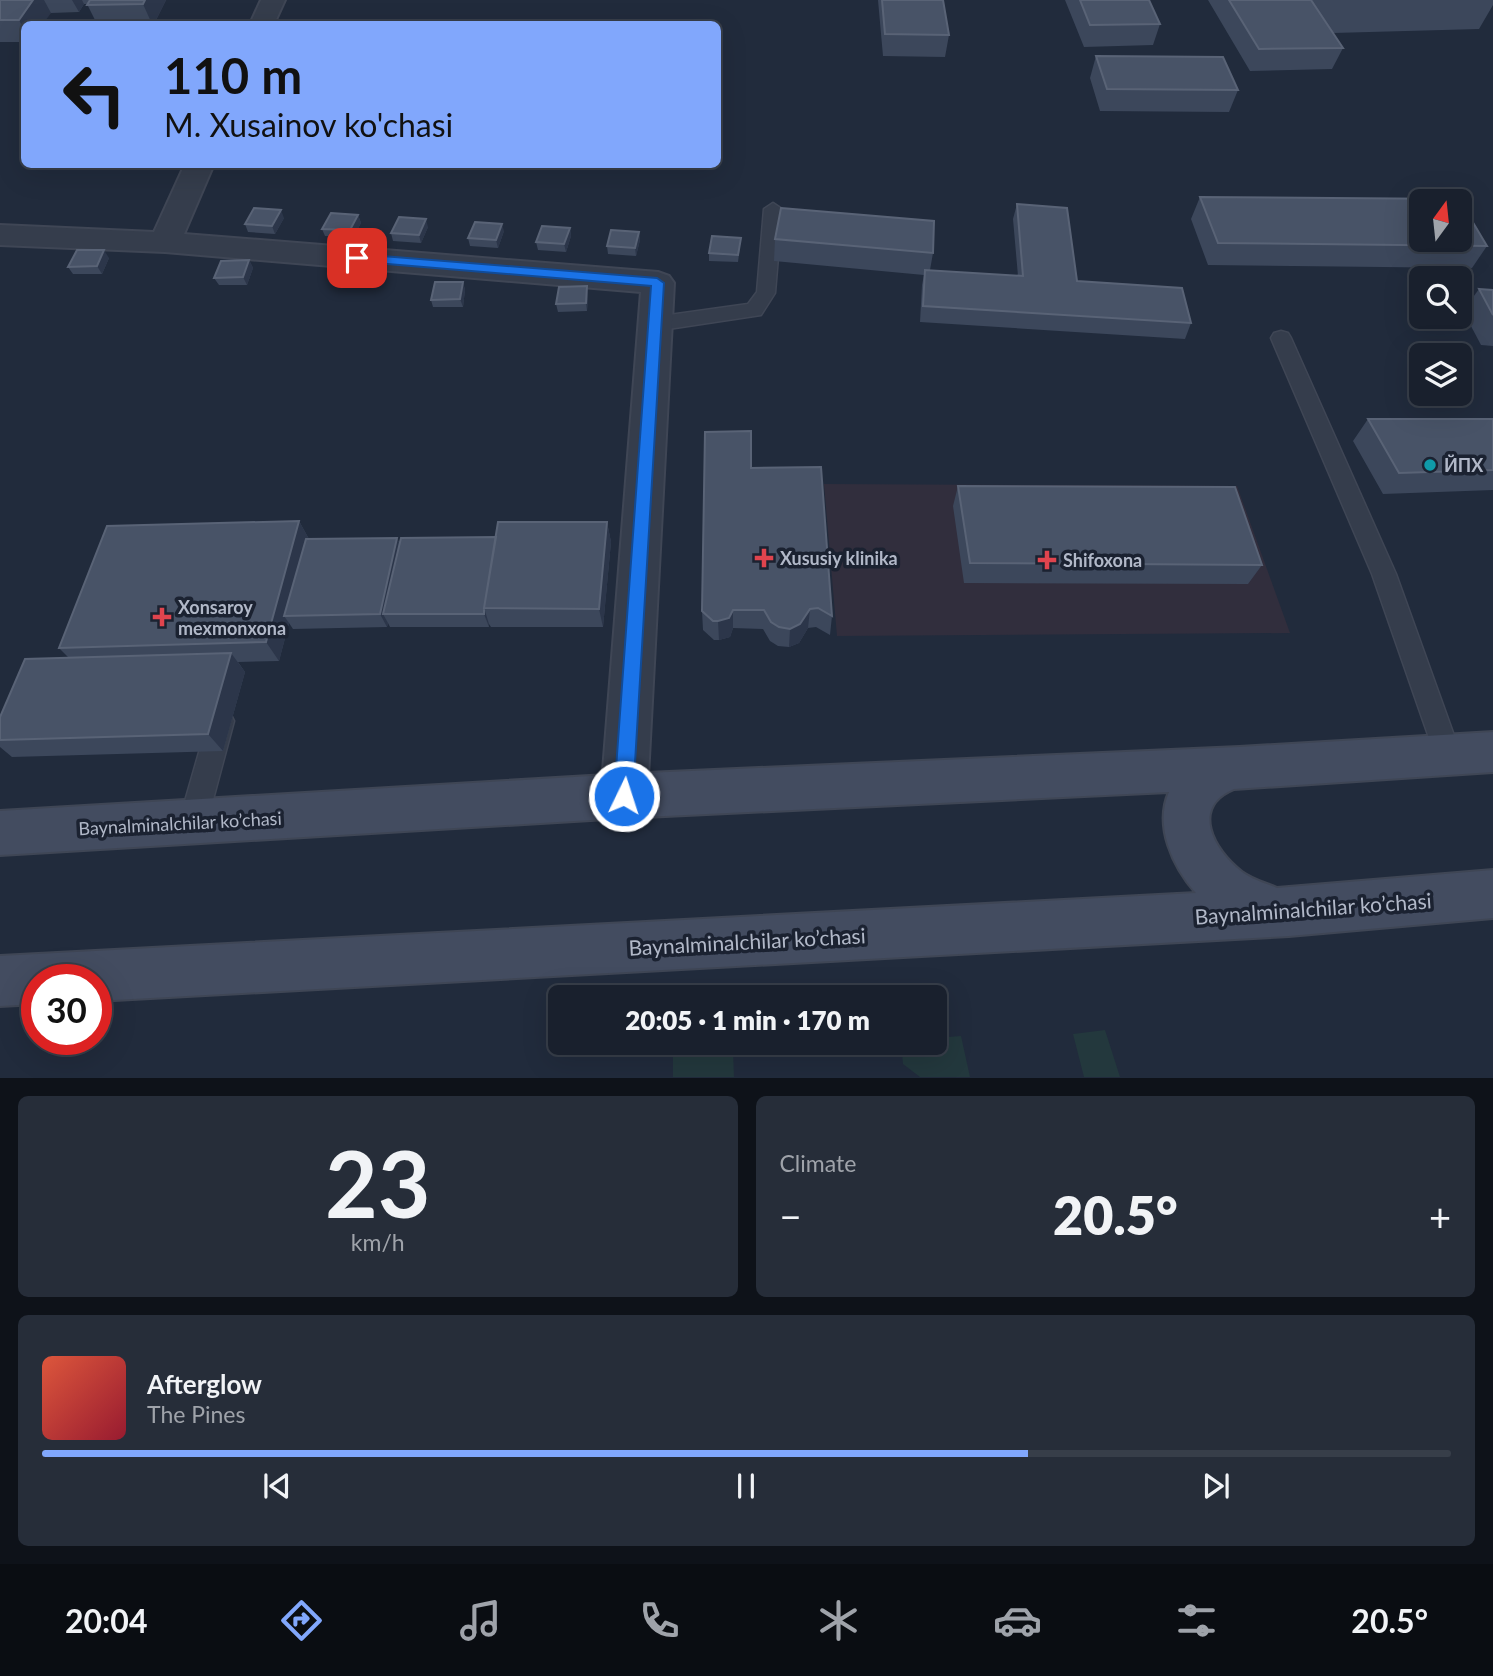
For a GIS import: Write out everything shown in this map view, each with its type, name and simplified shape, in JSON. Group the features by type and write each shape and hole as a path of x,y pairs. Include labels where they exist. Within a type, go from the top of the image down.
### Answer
{"main road":[{"name":"Baynalminalchilar ko’chasi","path":"0,833 624,796 1240,768 1493,752"},
{"path":"1240,768 1216,772 1198,784 1187,803 1185,827 1193,853 1209,877 1234,897 1261,909 1289,912"},
{"name":"Baynalminalchilar ko’chasi","path":"0,981 1289,912 1493,894"}],"street":[{"path":"263,21 273,0"},
{"path":"165,242 198,168"},
{"path":"0,236 165,242 657,283 624,796"}],"lane":[{"path":"655,324 754,310 766,293 773,209"},
{"path":"1281,338 1384,574 1448,755"},
{"path":"192,822 228,695"},
{"path":"189,740 216,739"}],"shaded area":[{"name":"Shifoxona","path":"824,484 1237,486 1290,633 837,636"}],"green space":[{"path":"1105,1030 1120,1077 1084,1077 1073,1034"},
{"path":"961,1036 970,1077 920,1077 903,1064 902,1055 947,1055 947,1037"},
{"path":"733,1055 734,1077 673,1077 673,1056"}],"building":[{"path":"0,0 33,0 19,20 0,20"},
{"path":"90,0 145,0 143,4 87,5"},
{"path":"882,0 943,0 949,35 885,34"},
{"path":"1080,0 1149,0 1160,24 1090,25"},
{"path":"1229,0 1311,0 1343,48 1259,49"},
{"path":"1096,56 1223,57 1238,90 1107,89"},
{"path":"1200,197 1409,199 1409,245 1218,243"},
{"path":"1017,204 1067,208 1077,281 1182,288 1191,323 923,306 925,270 1023,276"},
{"path":"254,208 281,210 272,226 245,224"},
{"path":"781,208 934,221 933,253 775,239"},
{"path":"331,213 358,215 350,230 322,229"},
{"path":"399,217 426,219 419,235 391,233"},
{"path":"1472,221 1487,246 1472,246"},
{"path":"475,222 502,224 496,240 468,238"},
{"path":"542,226 570,228 564,244 536,242"},
{"path":"611,230 639,232 635,248 607,246"},
{"path":"712,236 741,238 738,255 709,253"},
{"path":"77,250 104,250 97,266 68,267"},
{"path":"249,260 243,277 214,278 221,261"},
{"path":"435,282 463,282 460,299 431,300"},
{"path":"587,286 586,303 556,304 559,287"},
{"path":"1479,289 1493,290 1493,315"},
{"path":"1368,419 1493,419 1493,470 1399,473"},
{"name":"Xususiy klinika","path":"751,431 751,468 821,467 832,616 818,608 810,609 800,624 790,629 771,622 764,610 733,610 729,618 718,621 713,621 702,611 705,432"},
{"path":"958,486 1235,487 1262,565 970,563"},
{"path":"299,521 266,642 59,648 107,526"},
{"path":"498,522 607,522 599,609 484,608"},
{"path":"496,537 484,614 383,614 401,538"},
{"path":"397,538 380,614 284,616 306,539"},
{"path":"231,653 208,734 0,740 0,717 25,659"}],"place":[{"name":"ЙПХ","path":"1430,465"},
{"name":"Xususiy klinika","path":"764,558"},
{"name":"Shifoxona","path":"1047,560"},
{"name":"Xonsaroy mexmonxona","path":"162,617"}],"route":[{"path":"357,258 657,283 624,796"}]}
